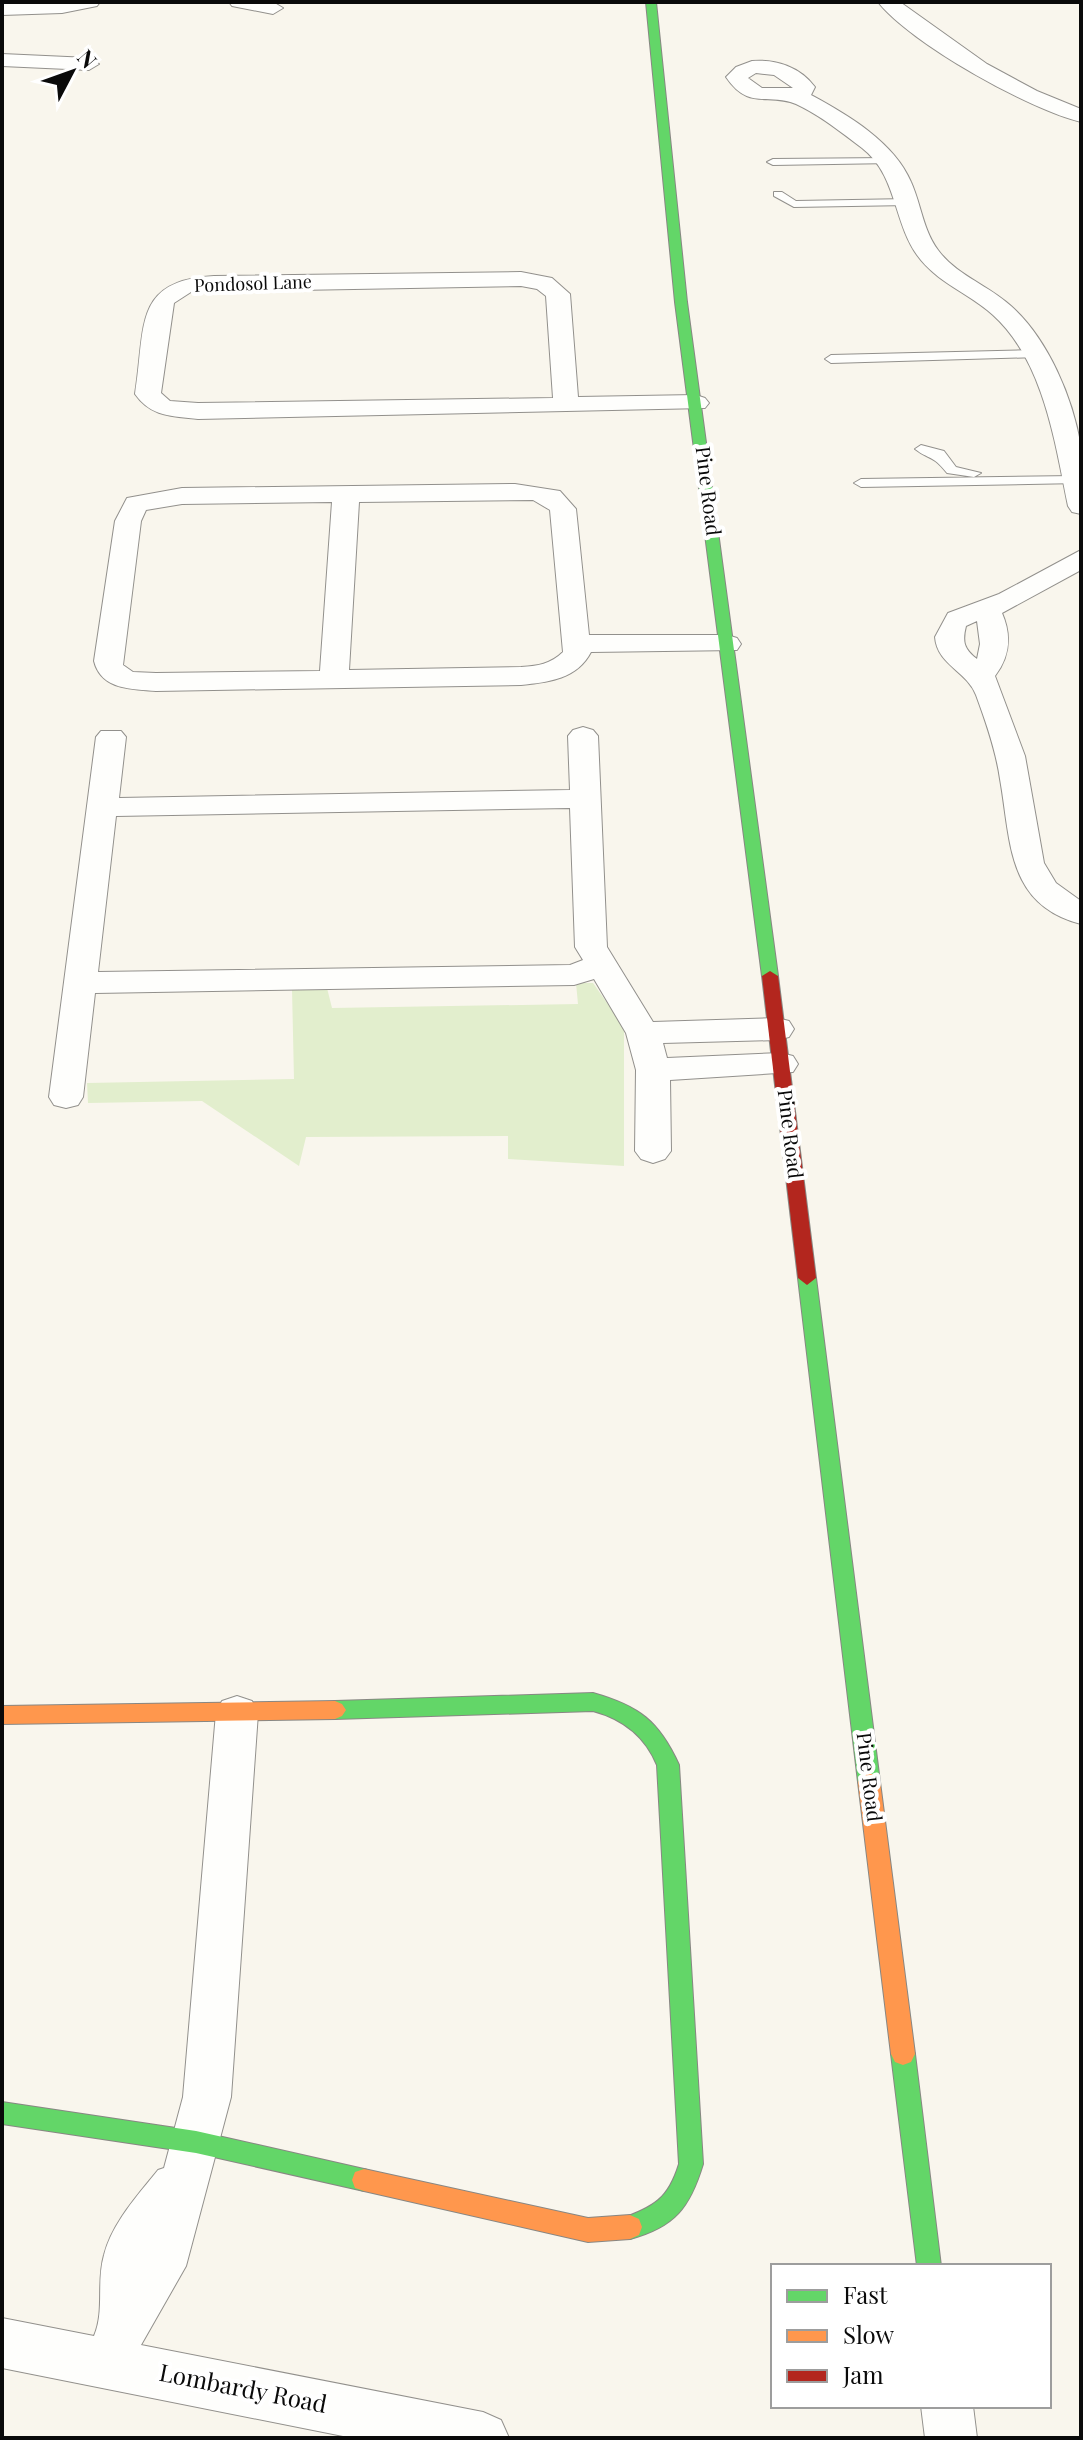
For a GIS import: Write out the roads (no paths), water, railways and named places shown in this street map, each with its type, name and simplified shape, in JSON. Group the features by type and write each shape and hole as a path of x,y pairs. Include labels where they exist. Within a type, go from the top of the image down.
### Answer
{"street":[{"path":"239,2 273,8"},
{"name":"Pine Road","path":"651,2 681,302 777,1029 929,2264"},
{"path":"888,2 1011,86 1041,102 1081,116"},
{"path":"2,9 86,3"},
{"path":"2,60 89,64"},
{"path":"799,98 869,143 889,161 909,202 923,246 935,262 1000,309 1027,337 1066,436 1081,506"},
{"name":"Pondosol Lane","path":"566,405 558,294 544,283 521,279 185,286 169,293 162,303 148,394 156,404 183,410 566,405 696,403"},
{"path":"530,492 552,498 563,509 565,520 577,653 570,662 550,673 536,675 137,681 120,678 110,669 108,661 128,521 136,504 182,496 346,495 530,492"},
{"path":"334,677 346,495"},
{"path":"1081,558 986,610 955,621 950,639 958,661 981,675 1004,734 1017,785 1027,864 1043,891 1081,914"},
{"path":"981,675 992,663 994,651 992,621 986,610"},
{"path":"574,633 726,631"},
{"path":"583,736 591,947 643,1033 653,1070 653,1151"},
{"path":"66,1097 111,737"},
{"path":"102,807 585,799"},
{"path":"80,983 574,975 600,965"},
{"path":"643,1033 777,1029"},
{"path":"653,1070 781,1064"},
{"path":"2,1715 237,1713 593,1702 621,1708 641,1719 661,1745 668,1765 691,2164 686,2189 678,2203 645,2226 624,2231 588,2230 190,2158 2,2113"},
{"path":"116,2344 161,2266 212,2069 237,1713"},
{"name":"Lombardy Road","path":"2,2343 116,2344 483,2438"},
{"path":"947,2408 951,2438"}],"lane":[{"path":"773,162 889,161"},
{"path":"778,194 794,204 909,202"},
{"path":"831,359 1034,354"},
{"path":"921,449 939,454 952,470 959,472 1074,474"},
{"path":"861,483 1074,474"}]}
